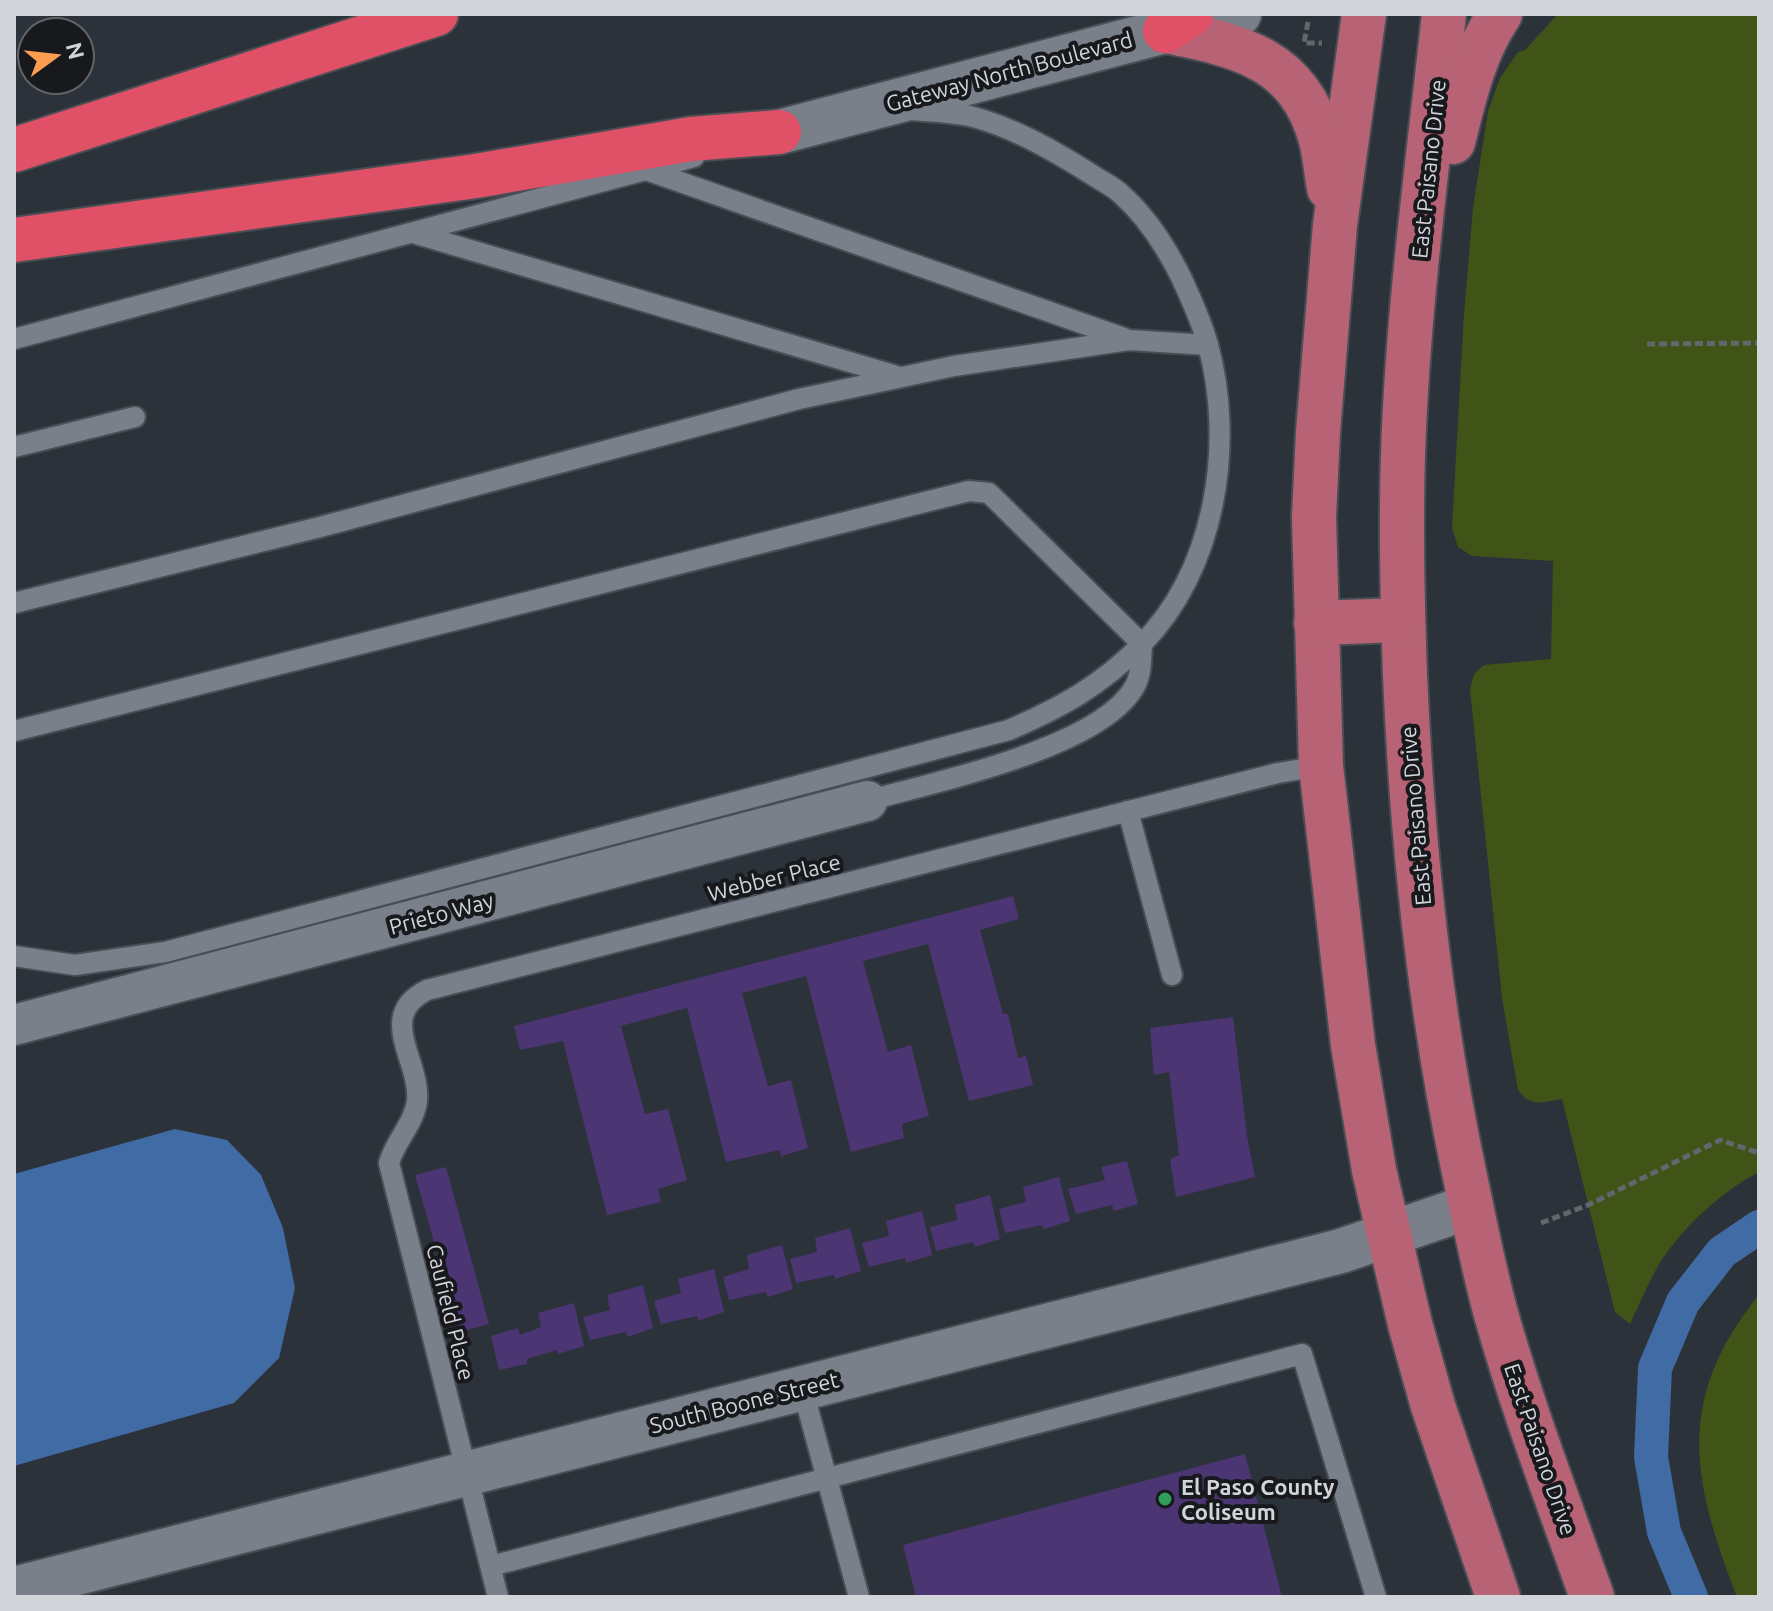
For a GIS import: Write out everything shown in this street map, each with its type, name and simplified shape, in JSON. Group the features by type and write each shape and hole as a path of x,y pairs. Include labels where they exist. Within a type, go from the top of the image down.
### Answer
{"highway":[{"path":"14,150 433,16"},
{"path":"14,240 476,176 691,139 779,132"}],"main road":[{"path":"1364,14 1335,225 1318,432 1314,517 1321,766 1353,1045 1374,1170 1433,1406 1498,1597"},
{"name":"East Paisano Drive","path":"1444,14 1405,407 1402,620 1417,877 1450,1107 1495,1311 1592,1597"},
{"path":"1419,243 1439,197 1470,75 1490,28 1500,14"},
{"path":"1178,22 1278,67 1307,105 1320,139 1335,225"},
{"path":"1316,623 1402,620"}],"street":[{"name":"Gateway North Boulevard","path":"779,132 1178,22 1239,14"},
{"name":"Prieto Way","path":"14,1025 867,801"},
{"name":"South Boone Street","path":"14,1589 1326,1255 1471,1206"}],"lane":[{"path":"14,956 75,965 165,952 1009,730 1060,708 1093,688 1142,644 1172,606 1200,553 1215,491 1219,413 1208,345 1191,297 1164,242 1121,194 1053,150 976,117 876,106"},
{"path":"14,339 649,171 779,132"},
{"path":"649,171 1129,340"},
{"path":"413,233 902,377"},
{"path":"14,603 320,527 799,399 954,366 1129,340 1208,345"},
{"path":"14,447 135,417"},
{"path":"14,731 969,491 989,493 1142,644 1141,669 1134,688 1120,704 1087,730 1044,750 867,801"},
{"name":"Webber Place","path":"389,1163 392,1150 411,1121 417,1101 401,1027 404,1012 414,997 427,990 1278,773 1321,766"},
{"path":"1128,811 1172,975"},
{"name":"Caufield Place","path":"389,1163 498,1597"},
{"path":"491,1566 1302,1354 1376,1597"},
{"path":"802,1387 859,1597"}],"path":[{"path":"1308,22 1304,43 1323,43"},
{"path":"1647,344 1759,343"},
{"path":"1541,1223 1588,1205 1720,1140 1759,1153"}],"green space":[{"path":"1558,14 1759,14 1759,1172 1718,1199 1681,1235 1657,1269 1630,1324 1615,1312 1562,1099 1533,1102 1518,1090 1502,998 1470,689 1474,674 1484,665 1551,659 1553,561 1472,556 1458,547 1452,528 1473,208 1488,111 1500,78 1518,52 1525,50"},
{"path":"1759,1295 1759,1597 1737,1597 1710,1516 1699,1442 1703,1406 1713,1370 1732,1333"}],"water":[{"path":"175,1129 227,1140 261,1175 283,1228 295,1288 279,1358 234,1403 14,1466 14,1174"}],"building":[{"path":"1013,896 1019,919 980,930 1003,1014 1008,1014 1018,1058 1026,1056 1033,1085 969,1101 928,944 863,961 888,1052 911,1045 929,1116 902,1124 904,1138 851,1152 806,976 742,993 768,1086 791,1080 808,1148 781,1156 780,1150 726,1162 687,1008 621,1026 645,1114 668,1109 687,1180 658,1189 661,1202 607,1215 563,1041 520,1050 514,1026"},
{"path":"1233,1017 1255,1177 1176,1197 1170,1159 1179,1155 1169,1072 1154,1075 1150,1028"},
{"path":"1127,1161 1138,1204 1114,1211 1112,1205 1076,1214 1068,1189 1105,1180 1101,1167"},
{"path":"446,1167 489,1324 460,1332 415,1175"},
{"path":"1059,1177 1070,1221 1044,1229 1042,1225 1005,1233 999,1209 1026,1202 1023,1187"},
{"path":"990,1195 1000,1239 975,1247 973,1242 936,1251 930,1227 957,1220 955,1205"},
{"path":"922,1211 932,1255 906,1263 905,1258 869,1267 862,1243 889,1236 886,1221"},
{"path":"850,1228 861,1271 835,1279 834,1275 796,1283 790,1259 817,1252 815,1238"},
{"path":"782,1245 793,1289 768,1297 766,1292 729,1300 723,1277 749,1269 747,1255"},
{"path":"714,1269 724,1312 698,1321 697,1316 661,1324 654,1301 681,1293 678,1279"},
{"path":"643,1285 653,1328 628,1337 626,1332 590,1340 583,1317 610,1310 607,1295"},
{"path":"574,1303 584,1346 558,1354 557,1350 527,1359 527,1364 499,1370 491,1336 518,1328 520,1335 541,1327 538,1313"},
{"name":"El Paso County Coliseum","path":"1245,1454 1282,1597 916,1597 903,1545"}],"waterway":[{"path":"1691,1597 1664,1532 1651,1457 1655,1368 1683,1302 1722,1252 1759,1227"}],"place":[{"name":"El Paso County Coliseum","path":"1165,1499"}]}
